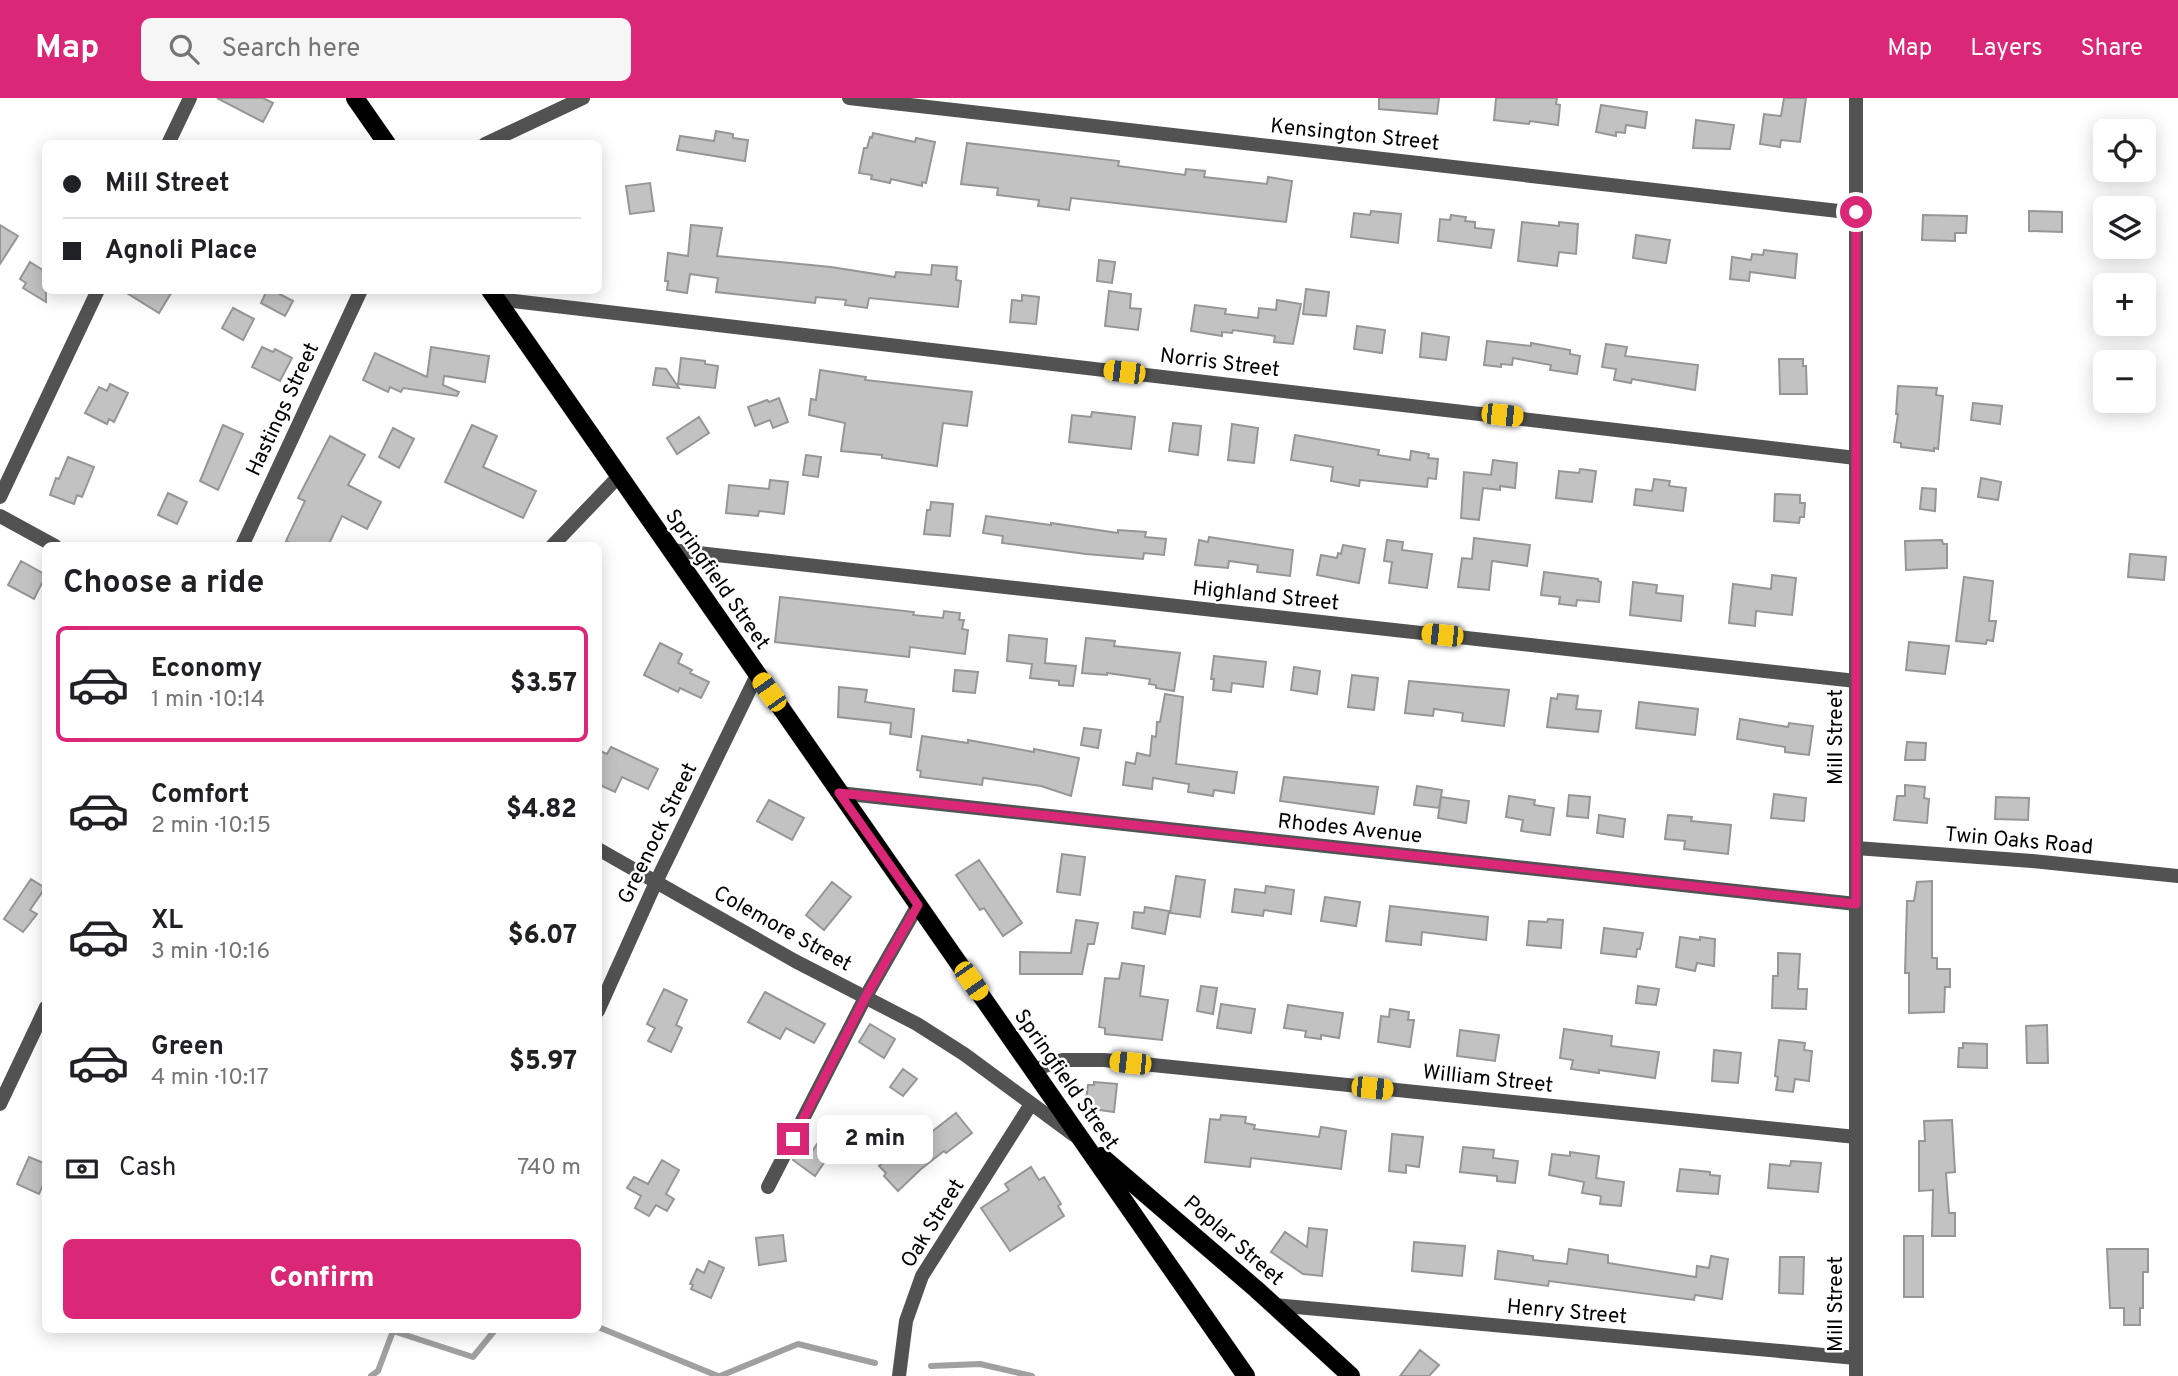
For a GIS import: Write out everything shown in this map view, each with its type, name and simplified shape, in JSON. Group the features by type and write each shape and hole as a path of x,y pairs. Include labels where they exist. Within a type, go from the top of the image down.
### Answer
{"main road":[{"path":"355,98 384,140"},
{"name":"Springfield Street","path":"493,295 1246,1376"},
{"name":"Poplar Street","path":"1084,1142 1274,1305 1351,1376"}],"street":[{"path":"170,140 190,98"},
{"path":"494,140 583,98"},
{"name":"Kensington Street","path":"849,98 1856,212"},
{"name":"Mill Street","path":"1856,98 1856,1376"},
{"path":"0,496 96,294"},
{"name":"Hastings Street","path":"244,542 359,294"},
{"name":"Norris Street","path":"493,295 1856,458"},
{"path":"556,542 619,476"},
{"path":"0,516 48,542"},
{"name":"Highland Street","path":"671,550 1856,681"},
{"name":"Greenock Street","path":"602,1002 656,882 757,675"},
{"name":"Rhodes Avenue","path":"839,793 1856,904"},
{"name":"Twin Oaks Road","path":"1856,848 2032,861 2178,876"},
{"name":"Colemore Street","path":"602,851 795,961 866,996 942,1039 1084,1142"},
{"path":"768,1187 866,996 918,905"},
{"path":"0,1104 42,1015"},
{"name":"William Street","path":"1034,1070 1062,1060 1104,1060 1856,1137"},
{"name":"Oak Street","path":"899,1376 906,1321 922,1276 1031,1104"},
{"name":"Henry Street","path":"1274,1305 1856,1358"}],"building":[{"path":"217,98 263,98 273,103 263,122"},
{"path":"1379,98 1439,98 1437,114 1379,109"},
{"path":"1496,98 1557,98 1556,104 1560,105 1558,125 1494,120"},
{"path":"1784,98 1806,98 1800,142 1781,140 1780,147 1760,144 1764,114 1781,116"},
{"path":"1601,105 1647,112 1645,128 1626,125 1625,133 1616,132 1616,136 1596,132"},
{"path":"1696,120 1734,125 1730,149 1693,148"},
{"path":"716,131 733,134 733,138 748,140 745,161 677,150 680,136 714,141"},
{"path":"873,133 915,142 916,138 935,142 926,183 922,182 922,186 891,179 890,183 859,173 864,148 867,148"},
{"path":"967,143 1119,161 1118,166 1185,175 1186,169 1205,171 1204,177 1267,184 1268,177 1292,181 1286,222 1071,198 1069,210 1038,206 1039,200 997,195 998,188 961,184"},
{"path":"650,183 654,211 630,214 626,186"},
{"path":"1371,211 1401,214 1398,243 1351,237 1354,213 1370,215"},
{"path":"2029,211 2062,212 2062,232 2029,231"},
{"path":"1451,215 1466,217 1465,221 1475,222 1475,228 1494,230 1491,248 1438,241 1440,219 1450,220"},
{"path":"1923,215 1967,216 1966,233 1955,233 1955,241 1922,240"},
{"path":"1522,222 1559,226 1559,222 1578,224 1576,254 1559,252 1557,266 1518,261"},
{"path":"0,225 18,236 0,264"},
{"path":"691,225 722,228 717,256 831,267 895,277 896,272 931,275 932,265 957,267 956,280 961,281 958,307 869,298 867,308 845,305 846,300 816,297 815,303 716,292 718,278 690,274 687,293 667,290 668,281 665,281 668,253 688,256"},
{"path":"1636,235 1670,240 1666,263 1633,258"},
{"path":"1764,250 1797,254 1795,278 1750,272 1749,281 1730,279 1732,257 1751,260 1752,254 1763,255"},
{"path":"1099,260 1115,262 1112,283 1097,281"},
{"path":"30,262 42,270 42,294 46,294 46,302 23,288 26,283 20,279"},
{"path":"1306,289 1329,292 1326,316 1303,314"},
{"path":"1109,291 1131,294 1130,308 1141,309 1138,330 1105,326"},
{"path":"128,294 171,294 159,313"},
{"path":"265,294 280,294 293,301 285,316 261,303"},
{"path":"1022,295 1039,297 1036,324 1010,322 1012,300 1022,301"},
{"path":"1277,300 1301,304 1293,344 1274,342 1275,336 1233,330 1232,333 1222,332 1222,336 1191,331 1195,305 1226,309 1225,314 1258,318 1259,308 1276,310"},
{"path":"233,308 254,319 243,340 222,328"},
{"path":"1357,326 1385,330 1382,353 1354,349"},
{"path":"1422,333 1449,337 1446,360 1420,357"},
{"path":"1487,341 1531,346 1531,343 1570,350 1570,354 1580,356 1577,374 1550,370 1551,365 1513,358 1512,365 1484,365"},
{"path":"1606,344 1627,347 1625,356 1698,365 1695,390 1632,379 1631,383 1614,380 1616,369 1602,367"},
{"path":"262,347 273,352 275,349 292,358 280,381 252,367"},
{"path":"431,347 489,356 485,382 444,376 443,385 459,392 457,396 403,388 401,392 390,387 388,392 363,380 375,353 427,377"},
{"path":"681,358 705,361 705,364 718,366 715,388 678,384"},
{"path":"1779,359 1803,359 1803,366 1806,366 1807,394 1780,394"},
{"path":"656,368 666,369 679,388 653,385"},
{"path":"820,370 866,377 865,380 972,392 967,426 943,423 937,466 882,458 882,455 841,451 845,423 809,415 811,399 816,400"},
{"path":"110,384 128,393 114,422 109,419 107,424 85,413 99,387 107,391"},
{"path":"1898,386 1937,388 1936,395 1943,396 1938,449 1934,448 1934,451 1901,447 1901,443 1894,442"},
{"path":"779,398 788,422 773,428 770,420 755,426 748,407"},
{"path":"1973,403 2002,406 2000,424 1971,420"},
{"path":"1092,412 1135,417 1131,449 1069,442 1072,415 1091,417"},
{"path":"699,417 709,433 677,454 667,438"},
{"path":"1173,423 1201,426 1198,455 1169,451"},
{"path":"1232,424 1258,428 1254,463 1228,460"},
{"path":"223,425 243,434 218,490 200,481"},
{"path":"472,425 497,436 483,467 536,491 523,518 445,482"},
{"path":"393,428 414,439 399,468 379,457"},
{"path":"1295,435 1379,450 1378,455 1410,460 1411,451 1429,454 1428,458 1438,459 1436,479 1428,478 1427,487 1360,480 1359,486 1331,481 1333,467 1291,460"},
{"path":"330,436 365,455 348,485 381,502 367,529 342,516 330,542 288,542 286,541 305,501 298,498"},
{"path":"806,455 821,457 818,477 803,475"},
{"path":"68,457 94,467 82,497 77,495 74,504 50,495"},
{"path":"1493,460 1517,463 1515,488 1483,488 1479,520 1461,518 1464,472 1491,475"},
{"path":"1580,469 1596,471 1592,502 1556,498 1559,471 1579,473"},
{"path":"1981,478 2001,482 1998,500 1978,497"},
{"path":"1654,479 1670,481 1669,486 1686,488 1683,511 1634,505 1636,489 1652,491"},
{"path":"770,480 788,482 784,514 759,511 758,516 726,513 729,485 769,489"},
{"path":"1922,488 1936,489 1935,511 1920,509"},
{"path":"168,493 187,502 177,524 158,515"},
{"path":"1775,494 1800,495 1800,503 1805,503 1804,517 1800,517 1799,523 1774,521"},
{"path":"931,502 953,504 950,536 924,534 927,510 930,510"},
{"path":"986,516 1118,533 1118,530 1146,532 1145,537 1166,539 1164,555 1144,553 1143,559 1002,543 1003,536 983,533"},
{"path":"1209,537 1293,550 1290,576 1257,572 1258,565 1229,561 1228,568 1195,565 1199,540 1208,542"},
{"path":"1474,538 1530,545 1527,566 1492,561 1489,590 1458,587 1462,558 1472,559"},
{"path":"1387,540 1403,542 1402,550 1432,554 1427,588 1389,583 1392,562 1384,561"},
{"path":"1942,540 1943,544 1947,544 1947,568 1906,570 1905,541"},
{"path":"1343,545 1365,549 1359,583 1317,575 1321,555 1337,558"},
{"path":"2130,554 2166,557 2164,580 2128,577"},
{"path":"21,561 42,573 42,583 34,599 8,585"},
{"path":"1544,572 1598,579 1601,582 1599,602 1577,600 1576,606 1559,604 1560,597 1541,595"},
{"path":"1772,575 1796,578 1792,615 1756,611 1755,626 1729,623 1733,584 1771,589"},
{"path":"1964,577 1993,581 1989,621 1996,621 1993,641 1987,640 1986,644 1956,641"},
{"path":"1633,582 1657,585 1656,593 1683,596 1681,621 1630,615"},
{"path":"780,597 914,612 913,615 943,618 944,611 960,613 959,620 964,620 962,629 968,630 965,654 910,647 909,657 775,642"},
{"path":"1009,635 1047,639 1045,663 1076,666 1073,686 1059,685 1059,681 1030,678 1032,664 1007,661"},
{"path":"1086,638 1115,641 1114,646 1180,653 1174,691 1156,688 1156,685 1149,684 1150,679 1107,673 1082,673"},
{"path":"1909,642 1949,646 1945,674 1906,670"},
{"path":"660,643 682,654 678,663 692,670 690,673 709,682 701,698 680,688 678,692 644,675"},
{"path":"1214,656 1266,662 1263,687 1232,683 1231,692 1213,690 1214,679 1211,679"},
{"path":"1294,667 1320,671 1317,694 1291,690"},
{"path":"955,670 978,672 975,693 953,691"},
{"path":"1352,675 1378,678 1374,710 1348,707"},
{"path":"1409,681 1509,690 1504,726 1462,721 1463,713 1434,709 1433,716 1405,713"},
{"path":"839,687 867,690 865,702 914,709 911,737 890,734 891,723 838,717"},
{"path":"1165,694 1183,697 1176,764 1237,772 1234,793 1214,790 1213,796 1188,792 1189,784 1153,778 1152,789 1123,785 1126,762 1135,764 1137,753 1150,756 1152,736 1156,737"},
{"path":"1558,694 1578,696 1576,709 1601,711 1598,732 1547,727 1551,698 1557,699"},
{"path":"1639,702 1698,709 1695,735 1636,728"},
{"path":"1740,719 1788,727 1789,723 1813,726 1809,755 1785,752 1785,747 1737,739"},
{"path":"1084,728 1101,730 1098,748 1081,745"},
{"path":"922,736 968,743 968,740 1034,752 1034,749 1079,758 1071,796 1041,786 983,778 982,785 920,777 921,771 917,770"},
{"path":"1907,742 1926,743 1925,760 1905,760"},
{"path":"611,747 658,769 648,789 622,777 615,792 602,786 602,752 607,754"},
{"path":"1284,777 1378,787 1374,814 1280,801"},
{"path":"1905,785 1925,787 1924,798 1929,799 1927,823 1894,820 1897,796 1905,796"},
{"path":"1417,786 1442,790 1439,808 1414,805"},
{"path":"1774,794 1806,798 1804,821 1771,818"},
{"path":"1569,795 1590,797 1588,818 1567,816"},
{"path":"1509,796 1535,800 1534,805 1554,808 1550,835 1521,831 1523,820 1506,817"},
{"path":"1441,797 1469,801 1466,823 1438,818"},
{"path":"1996,797 2029,798 2028,820 1995,819"},
{"path":"769,800 804,818 792,840 757,821"},
{"path":"1599,815 1625,819 1623,837 1597,833"},
{"path":"1668,815 1692,817 1691,821 1731,825 1728,854 1684,849 1685,841 1665,839"},
{"path":"1062,854 1085,857 1080,895 1057,892"},
{"path":"979,860 1022,923 1003,936 984,908 980,910 956,875"},
{"path":"1176,876 1205,880 1200,917 1170,913"},
{"path":"31,879 42,886 42,892 30,910 37,914 23,932 4,919"},
{"path":"1932,881 1932,958 1937,958 1937,969 1950,969 1950,987 1945,987 1944,1012 1909,1013 1909,973 1905,973 1907,901 1914,901 1917,882"},
{"path":"832,882 851,897 824,930 806,915"},
{"path":"1266,886 1294,890 1291,914 1264,910 1263,916 1232,912 1235,889 1265,893"},
{"path":"1325,897 1360,902 1356,926 1321,921"},
{"path":"1390,906 1488,917 1486,940 1422,932 1421,945 1386,941"},
{"path":"1145,907 1169,911 1165,934 1132,928 1134,912 1144,913"},
{"path":"1548,919 1563,920 1561,948 1527,945 1529,921 1547,922"},
{"path":"1076,920 1098,923 1094,944 1088,944 1082,974 1020,974 1020,952 1071,953"},
{"path":"1604,928 1643,933 1636,957 1601,953"},
{"path":"1680,937 1715,939 1714,966 1697,963 1695,971 1676,967"},
{"path":"1778,953 1800,954 1798,989 1807,989 1806,1009 1772,1008 1773,976 1778,976"},
{"path":"1122,963 1144,966 1140,996 1168,1000 1162,1040 1105,1034 1105,1028 1099,1027 1105,978 1119,979"},
{"path":"1201,986 1217,988 1213,1014 1197,1011"},
{"path":"1638,986 1659,989 1656,1005 1636,1003"},
{"path":"664,989 687,1000 676,1025 682,1028 671,1052 648,1041 655,1028 647,1024"},
{"path":"765,992 825,1024 814,1043 786,1028 780,1039 748,1022"},
{"path":"1221,1004 1255,1009 1251,1033 1217,1028"},
{"path":"1288,1005 1343,1013 1339,1038 1321,1035 1321,1039 1305,1037 1306,1031 1284,1028"},
{"path":"1390,1009 1409,1012 1408,1020 1414,1020 1410,1047 1378,1042 1381,1016 1389,1017"},
{"path":"870,1024 895,1039 884,1058 859,1042"},
{"path":"2047,1025 2048,1063 2027,1063 2026,1026"},
{"path":"1564,1029 1612,1036 1611,1046 1659,1052 1655,1078 1571,1069 1573,1060 1560,1058"},
{"path":"1460,1030 1499,1035 1495,1061 1457,1056"},
{"path":"1779,1040 1805,1043 1804,1050 1812,1051 1809,1081 1795,1079 1793,1092 1776,1090"},
{"path":"1963,1043 1987,1044 1987,1068 1958,1067 1959,1048 1963,1048"},
{"path":"1714,1050 1741,1053 1738,1083 1712,1081"},
{"path":"903,1069 917,1079 903,1096 890,1087"},
{"path":"1094,1082 1117,1084 1114,1112 1085,1106 1088,1085 1094,1085"},
{"path":"956,1113 972,1133 921,1169 898,1191 879,1166 891,1154 898,1162 902,1161 932,1138 929,1134"},
{"path":"1221,1115 1246,1117 1245,1123 1255,1125 1254,1129 1319,1137 1321,1127 1346,1131 1341,1169 1251,1158 1250,1167 1205,1162 1210,1119 1220,1120"},
{"path":"1952,1120 1955,1172 1946,1173 1949,1213 1955,1213 1955,1236 1932,1236 1933,1190 1919,1191 1919,1141 1925,1141 1924,1121"},
{"path":"830,1125 847,1138 832,1159 828,1157 815,1176 793,1160 802,1147 811,1153"},
{"path":"1392,1134 1423,1137 1419,1167 1406,1165 1406,1173 1389,1171"},
{"path":"1463,1147 1494,1150 1493,1158 1518,1161 1515,1183 1497,1181 1497,1176 1460,1172"},
{"path":"1570,1152 1599,1156 1596,1178 1624,1182 1621,1206 1600,1204 1601,1196 1582,1193 1584,1182 1549,1175 1552,1154 1570,1156"},
{"path":"29,1157 42,1162 42,1187 39,1194 17,1184"},
{"path":"662,1160 679,1170 666,1194 674,1199 667,1211 656,1205 649,1216 635,1208 641,1196 627,1188 634,1177 648,1184"},
{"path":"1791,1161 1821,1163 1818,1192 1768,1188 1770,1164 1790,1166"},
{"path":"1031,1167 1039,1180 1044,1177 1061,1204 1058,1206 1064,1216 1010,1251 981,1208 1009,1190 1005,1184"},
{"path":"1680,1169 1710,1172 1710,1175 1720,1176 1718,1194 1677,1191"},
{"path":"1309,1228 1327,1230 1322,1276 1303,1274 1271,1252 1285,1232 1307,1247"},
{"path":"783,1235 786,1261 759,1265 756,1238"},
{"path":"1904,1236 1923,1236 1923,1297 1904,1297"},
{"path":"1414,1242 1465,1246 1462,1276 1412,1271"},
{"path":"1569,1249 1608,1255 1608,1263 1696,1277 1697,1266 1709,1268 1711,1256 1728,1259 1722,1299 1695,1295 1694,1300 1549,1281 1548,1286 1495,1279 1498,1251 1533,1256 1533,1260 1567,1264"},
{"path":"2107,1249 2148,1249 2148,1272 2143,1272 2140,1325 2124,1325 2124,1308 2110,1308"},
{"path":"1780,1257 1804,1257 1803,1294 1779,1293"},
{"path":"709,1261 724,1268 711,1298 691,1289 693,1285 690,1284 697,1269 704,1273"},
{"path":"1420,1350 1439,1365 1429,1376 1400,1376"}],"waterway":[{"path":"602,1329 718,1376"},
{"path":"371,1376 378,1371 392,1333"},
{"path":"399,1333 473,1357 493,1333"},
{"path":"720,1376 798,1344 875,1363"},
{"path":"931,1366 980,1364 1032,1376"}],"route":[{"path":"793,1139 866,996 918,905 839,793 1856,904 1856,212"}]}
